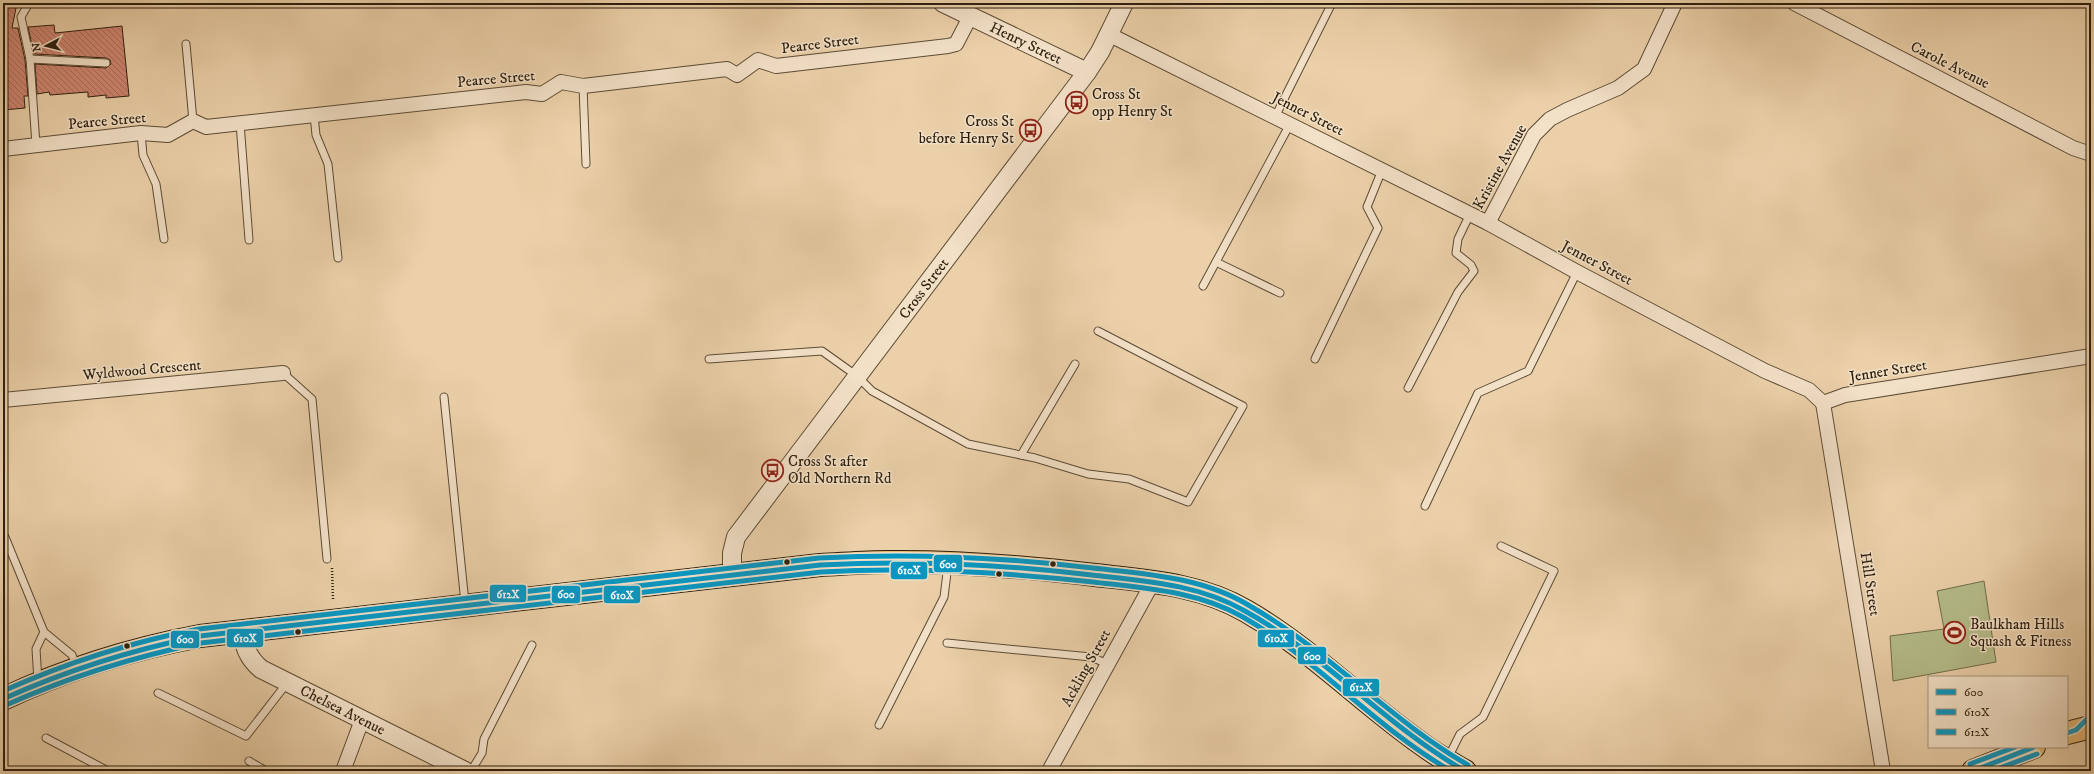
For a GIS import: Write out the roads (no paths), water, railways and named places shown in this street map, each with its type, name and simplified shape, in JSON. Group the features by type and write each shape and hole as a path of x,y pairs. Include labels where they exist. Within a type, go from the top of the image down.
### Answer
{"main road":[{"path":"3,699 38,683 115,655 161,643 242,630 820,565 887,562 949,563 1045,570 1153,582 1187,588 1219,598 1245,610 1280,633 1423,746 1456,766"},
{"path":"1973,771 2031,748"}],"street":[{"name":"Henry Street","path":"944,3 970,18 1087,72"},
{"name":"Cross Street","path":"732,575 732,553 736,537 1087,72 1124,3"},
{"name":"Kristine Avenue","path":"1488,223 1534,136 1550,119 1618,88 1644,69 1675,3"},
{"name":"Carole Avenue","path":"1794,3 2073,148 2091,154"},
{"name":"Pearce Street","path":"3,149 142,133 168,134 193,122 206,127 526,92 542,94 561,82 583,86 727,69 737,75 758,60 776,66 948,46 956,44 970,18"},
{"name":"Jenner Street","path":"1108,34 1488,223 1576,272 1765,371 1809,390 1823,403 1845,395 2091,356"},
{"name":"Wyldwood Crescent","path":"3,400 283,373"},
{"name":"Hill Street","path":"1823,403 1883,771"},
{"name":"Ackling Street","path":"1049,771 1153,582"},
{"name":"Chelsea Avenue","path":"242,630 244,647 254,663 362,720 465,771"},
{"path":"343,771 362,720"}],"lane":[{"path":"29,3 21,17 30,59 36,145"},
{"path":"1275,117 1332,3"},
{"path":"186,44 193,122"},
{"path":"30,59 106,63"},
{"path":"583,86 586,164"},
{"path":"314,115 316,135 328,164 338,258"},
{"path":"240,123 249,240"},
{"path":"1204,286 1290,124"},
{"path":"142,133 143,155 156,184 164,239"},
{"path":"1315,359 1378,228 1367,207 1382,170"},
{"path":"1408,388 1458,292 1474,271 1471,265 1456,253 1458,239 1470,214"},
{"path":"1216,262 1280,293"},
{"path":"1424,506 1478,393 1528,371 1576,272"},
{"path":"709,359 822,352 857,376 872,391 968,444 1021,455 1088,474 1129,479 1188,502 1243,406 1098,332"},
{"path":"1021,455 1075,364"},
{"path":"283,373 312,399 328,559"},
{"path":"444,397 465,604"},
{"path":"5,537 44,632 72,655 78,668"},
{"path":"1456,766 1460,734 1483,717 1554,572 1501,546"},
{"path":"879,725 944,597 949,563"},
{"path":"38,683 36,649 44,632"},
{"path":"947,643 1091,657 1108,664"},
{"path":"471,771 482,753 484,739 532,646"},
{"path":"158,693 246,736 288,682"},
{"path":"46,738 108,771"},
{"path":"249,762 266,771"}],"place":[{"name":"Cross St opp Henry St","path":"1077,103"},
{"name":"Cross St before Henry St","path":"1030,130"},
{"name":"Cross St after Old Northern Rd","path":"773,470"},
{"name":"Baulkham Hills Squash & Fitness","path":"1954,633"}]}
